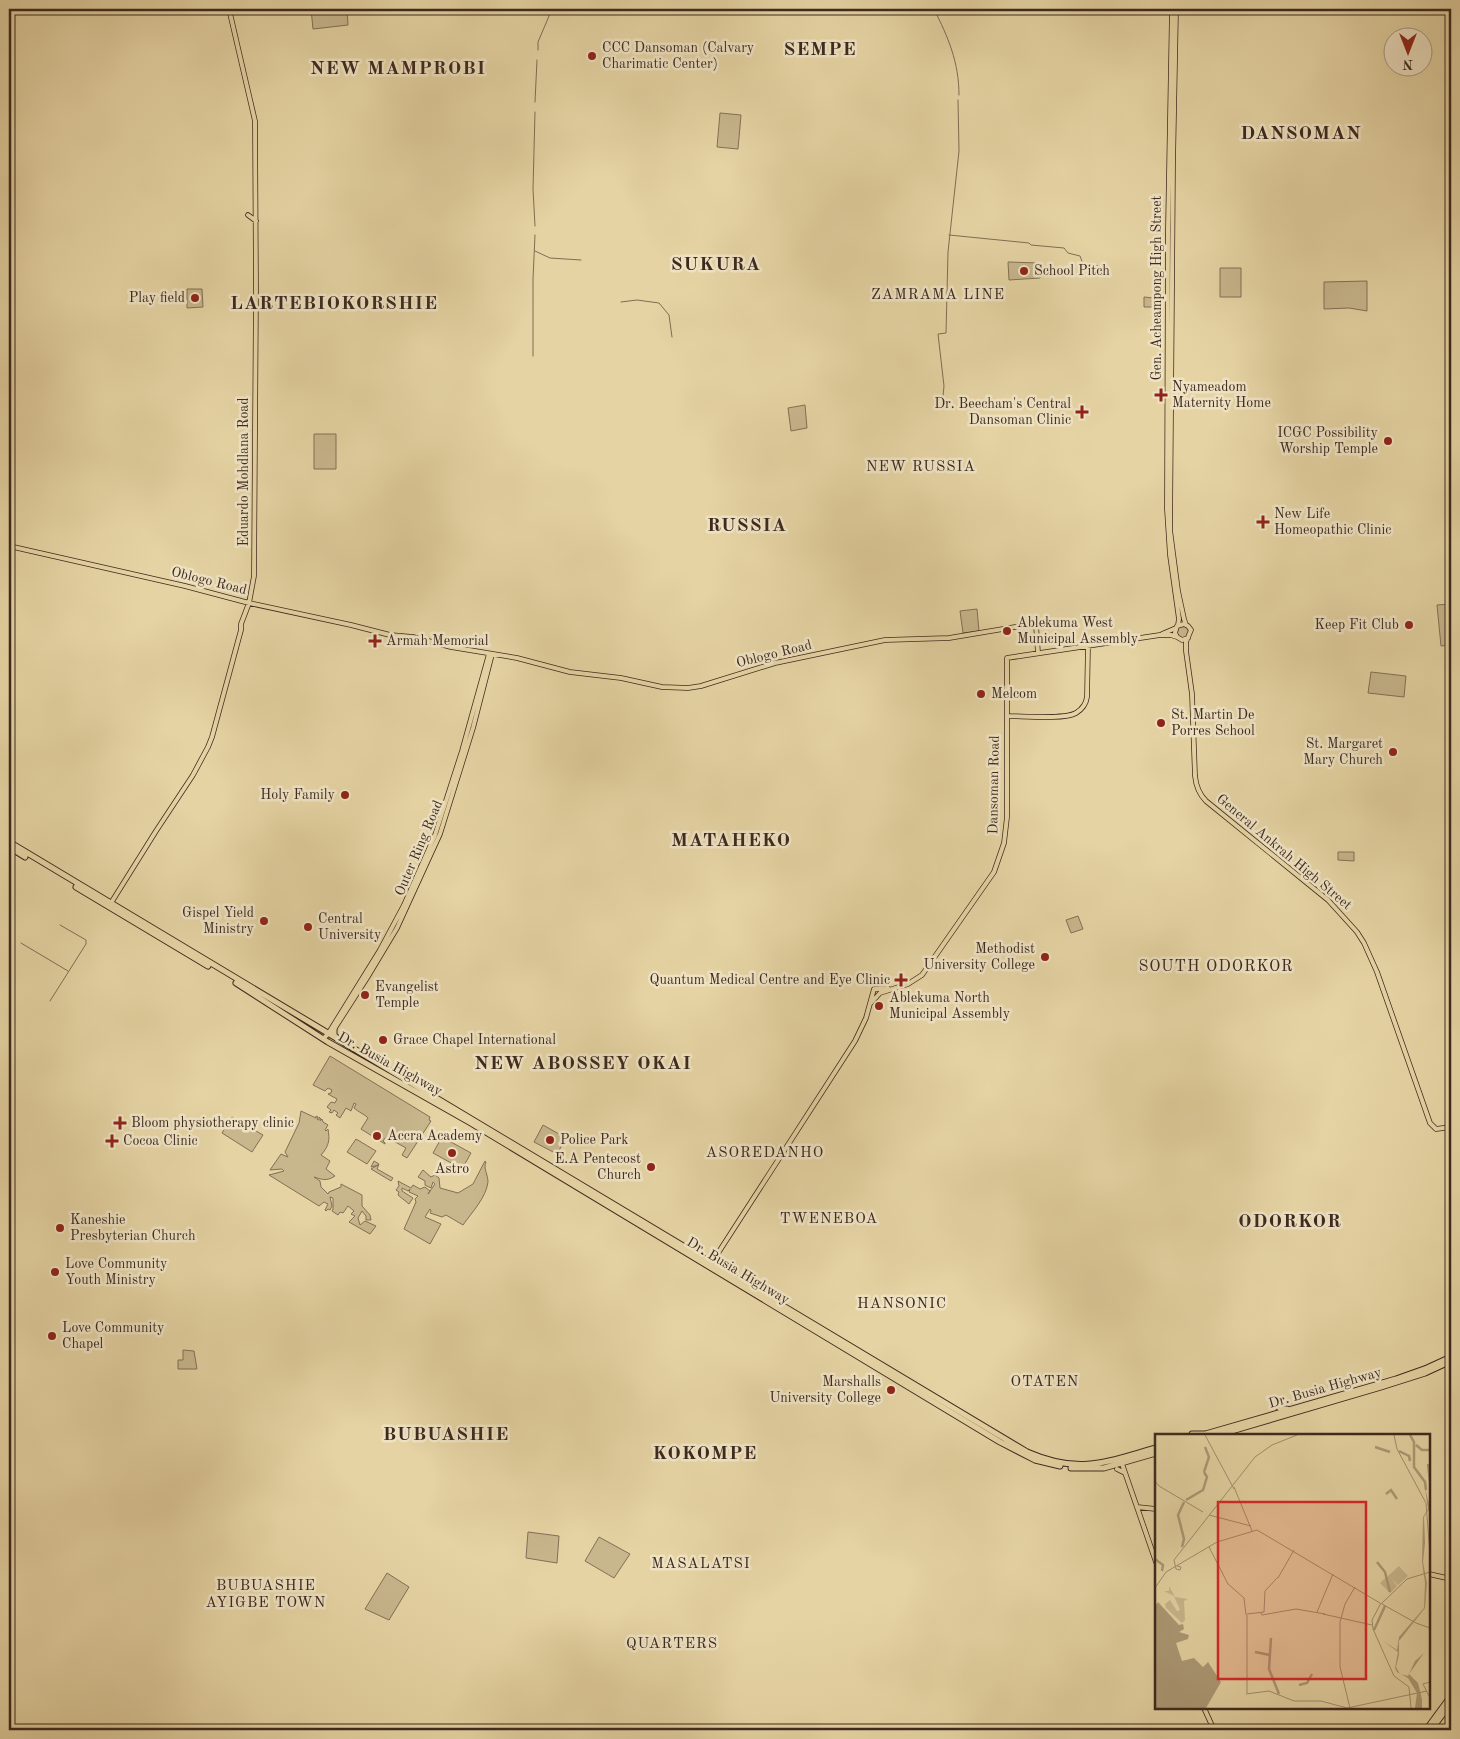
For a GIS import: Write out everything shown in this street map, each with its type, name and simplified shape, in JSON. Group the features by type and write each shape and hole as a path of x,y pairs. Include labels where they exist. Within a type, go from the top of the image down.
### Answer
{"highway":[{"name":"Dr. Busia Highway","path":"9,842 327,1036 680,1241 711,1264 718,1274 926,1394 1039,1464 1072,1468 1098,1468 1155,1451"},
{"path":"9,847 298,1022 356,1049"},
{"path":"327,1036 332,1029"},
{"path":"332,1029 334,1036 339,1040"},
{"name":"Dr. Busia Highway","path":"327,1036 378,1060 405,1082"},
{"name":"Dr. Busia Highway","path":"421,1091 471,1123 803,1317 882,1368"},
{"path":"471,1123 482,1134"},
{"path":"782,1300 803,1317"},
{"path":"808,1326 812,1326 844,1342"},
{"name":"Dr. Busia Highway","path":"1192,1434 1202,1434 1396,1379 1451,1357"},
{"name":"Dr. Busia Highway","path":"1221,1434 1403,1380 1451,1361"},
{"name":"Dr. Busia Highway","path":"926,1394 998,1432 1027,1452 1060,1463 1093,1465 1121,1461"},
{"path":"1275,1404 1281,1409 1290,1410"},
{"path":"1426,1730 1451,1696"},
{"path":"1431,1730 1451,1703"},
{"path":"1439,1729 1443,1714"}],"main road":[{"name":"Eduardo Mohdlana Road","path":"111,904 193,775 208,747 241,630 241,624 249,602 256,564 255,117 229,9"},
{"name":"Gen. Acheampong High Street","path":"1174,9 1170,530 1177,584 1186,625"},
{"name":"Gen. Acheampong High Street","path":"1174,9 1168,229 1167,509 1170,555 1179,619 1176,627"},
{"path":"256,210 250,214 256,221"},
{"name":"Oblogo Road","path":"9,546 403,637 519,659 570,672 621,678 662,688 688,688 710,684 775,663 885,640 949,638 1022,626 1036,625 1038,653"},
{"path":"1038,653 1160,635 1171,635 1184,640 1188,638 1191,630 1182,624 1160,635"},
{"path":"1176,627 1175,633 1178,638"},
{"name":"General Ankrah High Street","path":"1178,638 1186,651"},
{"name":"General Ankrah High Street","path":"1188,638 1186,651 1192,700 1195,776 1200,794 1206,801 1328,900 1356,932 1364,943 1378,972 1430,1123 1436,1129 1451,1127"},
{"path":"1007,716 1066,716 1078,712 1086,702 1087,697 1088,646"},
{"name":"Dansoman Road","path":"711,1264 852,1046 862,1028 870,1004 877,993 913,981 923,973 988,882 998,864 1006,831 1007,658 1038,653"},
{"name":"Outer Ring Road","path":"327,1036 380,950 404,905 435,835 490,655"},
{"path":"1121,1461 1155,1559"},
{"path":"1116,1469 1125,1473"},
{"path":"1137,1507 1155,1509"},
{"path":"1430,1574 1451,1580"},
{"path":"1204,1709 1214,1730"}],"shaded area":[{"path":"311,9 347,9 348,25 313,29"},
{"path":"720,113 741,115 738,149 717,147"},
{"name":"School Pitch","path":"1008,262 1040,263 1040,278 1009,280"},
{"path":"1220,268 1241,268 1241,297 1220,297"},
{"path":"1367,281 1367,311 1349,308 1324,309 1324,282"},
{"name":"Play field","path":"187,289 202,289 203,307 187,308"},
{"path":"1144,297 1154,298 1154,307 1144,307"},
{"path":"805,405 807,428 791,431 788,408"},
{"path":"314,434 336,434 336,469 314,469"},
{"path":"1451,604 1451,645 1441,646 1437,605"},
{"path":"977,609 979,631 963,633 960,611"},
{"path":"1186,625 1190,631 1187,637 1180,637 1177,633 1178,627"},
{"path":"1371,672 1406,676 1404,697 1368,693"},
{"path":"1338,852 1354,852 1354,861 1338,860"},
{"path":"1078,916 1083,929 1071,933 1066,920"},
{"path":"330,1056 430,1117 429,1120 431,1121 407,1158 402,1155 406,1148 385,1138 383,1141 385,1144 361,1129 368,1118 354,1108 356,1104 354,1103 351,1111 346,1108 340,1118 334,1110 332,1113 329,1112 331,1110 327,1107 331,1102 335,1103 337,1099 328,1094 332,1090 328,1088 325,1091 313,1085"},
{"path":"301,1111 316,1118 316,1116 318,1117 317,1119 319,1120 319,1117 320,1121 322,1119 328,1125 325,1130 328,1129 328,1143 321,1155 330,1161 326,1169 335,1176 326,1179 314,1177 320,1181 321,1187 328,1194 341,1187 341,1184 362,1195 362,1206 370,1215 371,1220 366,1220 366,1216 362,1211 358,1218 360,1225 365,1221 376,1226 370,1234 349,1222 355,1216 351,1214 354,1211 348,1206 343,1213 340,1212 338,1215 332,1211 333,1198 330,1197 332,1206 330,1210 326,1211 328,1204 324,1202 319,1206 269,1175 284,1171 282,1169 270,1170 281,1154 288,1157 285,1152 299,1123"},
{"path":"232,1117 263,1135 252,1152 222,1133"},
{"name":"Police Park","path":"543,1125 566,1138 557,1154 534,1142"},
{"name":"Astro","path":"442,1137 471,1153 462,1169 433,1153"},
{"path":"356,1139 376,1151 367,1164 347,1152"},
{"path":"374,1161 379,1164 377,1169 393,1178 391,1181 371,1169 378,1165 371,1167"},
{"path":"485,1161 488,1182 485,1194 463,1225 446,1215 442,1217 430,1213 430,1209 425,1217 441,1224 430,1244 404,1229 416,1202 415,1199 418,1196 409,1192 410,1189 408,1191 402,1188 402,1191 413,1198 409,1204 398,1195 399,1192 396,1190 399,1186 398,1181 411,1188 413,1185 420,1189 425,1187 430,1191 428,1194 435,1184 433,1182 431,1188 425,1185 425,1181 418,1177 423,1170 431,1177 435,1175 439,1178 440,1188 458,1193 473,1184"},
{"path":"183,1350 194,1351 197,1369 178,1369 178,1360 183,1360"},
{"path":"528,1532 559,1536 557,1563 526,1558"},
{"path":"599,1537 630,1554 614,1578 585,1561"},
{"path":"387,1573 409,1587 389,1620 365,1609"}],"waterway":[{"path":"538,50 538,42 552,9"},
{"path":"934,9 952,50 959,83 959,95"},
{"path":"535,102 537,60"},
{"path":"942,406 944,386 938,334 946,333 948,252 959,151 958,100"},
{"path":"535,112 533,189 535,226"},
{"path":"533,356 535,235"},
{"path":"949,235 1064,248 1068,253 1080,256 1083,264 1098,266"},
{"path":"535,251 550,258 581,260"},
{"path":"621,302 637,300 659,303 669,315 672,337"},
{"path":"50,1001 86,944 86,940 60,925"},
{"path":"21,943 68,971"}],"place":[{"name":"CCC Dansoman (Calvary Charimatic Center)","path":"592,56"},
{"name":"School Pitch","path":"1024,271"},
{"name":"Play field","path":"195,298"},
{"name":"Nyameadom Maternity Home","path":"1161,395"},
{"name":"Dr. Beecham's Central Dansoman Clinic","path":"1082,412"},
{"name":"ICGC Possibility Worship Temple","path":"1388,441"},
{"name":"New Life Homeopathic Clinic","path":"1263,522"},
{"name":"Keep Fit Club","path":"1409,625"},
{"name":"Ablekuma West Municipal Assembly","path":"1007,631"},
{"name":"Armah Memorial","path":"375,641"},
{"name":"Melcom","path":"981,694"},
{"name":"St. Martin De Porres School","path":"1161,723"},
{"name":"St. Margaret Mary Church","path":"1393,752"},
{"name":"Holy Family","path":"345,795"},
{"name":"Gispel Yield Ministry","path":"264,921"},
{"name":"Central University","path":"308,927"},
{"name":"Methodist University College","path":"1045,957"},
{"name":"Quantum Medical Centre and Eye Clinic","path":"901,980"},
{"name":"Evangelist Temple","path":"365,995"},
{"name":"Ablekuma North Municipal Assembly","path":"879,1006"},
{"name":"Grace Chapel International","path":"383,1040"},
{"name":"Bloom physiotherapy clinic","path":"120,1123"},
{"name":"Accra Academy","path":"377,1136"},
{"name":"Police Park","path":"550,1140"},
{"name":"Cocoa Clinic","path":"112,1141"},
{"name":"Astro","path":"452,1153"},
{"name":"E.A Pentecost Church","path":"651,1167"},
{"name":"Kaneshie Presbyterian Church","path":"60,1228"},
{"name":"Love Community Youth Ministry","path":"55,1272"},
{"name":"Love Community Chapel","path":"52,1336"},
{"name":"Marshalls University College","path":"891,1390"}],"district":[{"name":"SEMPE","path":"820,50"},
{"name":"NEW MAMPROBI","path":"398,69"},
{"name":"DANSOMAN","path":"1301,134"},
{"name":"SUKURA","path":"716,265"},
{"name":"ZAMRAMA LINE","path":"938,295"},
{"name":"LARTEBIOKORSHIE","path":"334,304"},
{"name":"NEW RUSSIA","path":"921,467"},
{"name":"RUSSIA","path":"747,526"},
{"name":"MATAHEKO","path":"731,841"},
{"name":"SOUTH ODORKOR","path":"1216,967"},
{"name":"NEW ABOSSEY OKAI","path":"583,1064"},
{"name":"ASOREDANHO","path":"765,1153"},
{"name":"TWENEBOA","path":"829,1219"},
{"name":"ODORKOR","path":"1290,1222"},
{"name":"HANSONIC","path":"902,1304"},
{"name":"OTATEN","path":"1045,1382"},
{"name":"BUBUASHIE","path":"446,1435"},
{"name":"KOKOMPE","path":"705,1454"},
{"name":"MASALATSI","path":"701,1564"},
{"name":"BUBUASHIE AYIGBE TOWN","path":"266,1594"},
{"name":"QUARTERS","path":"672,1644"}]}
